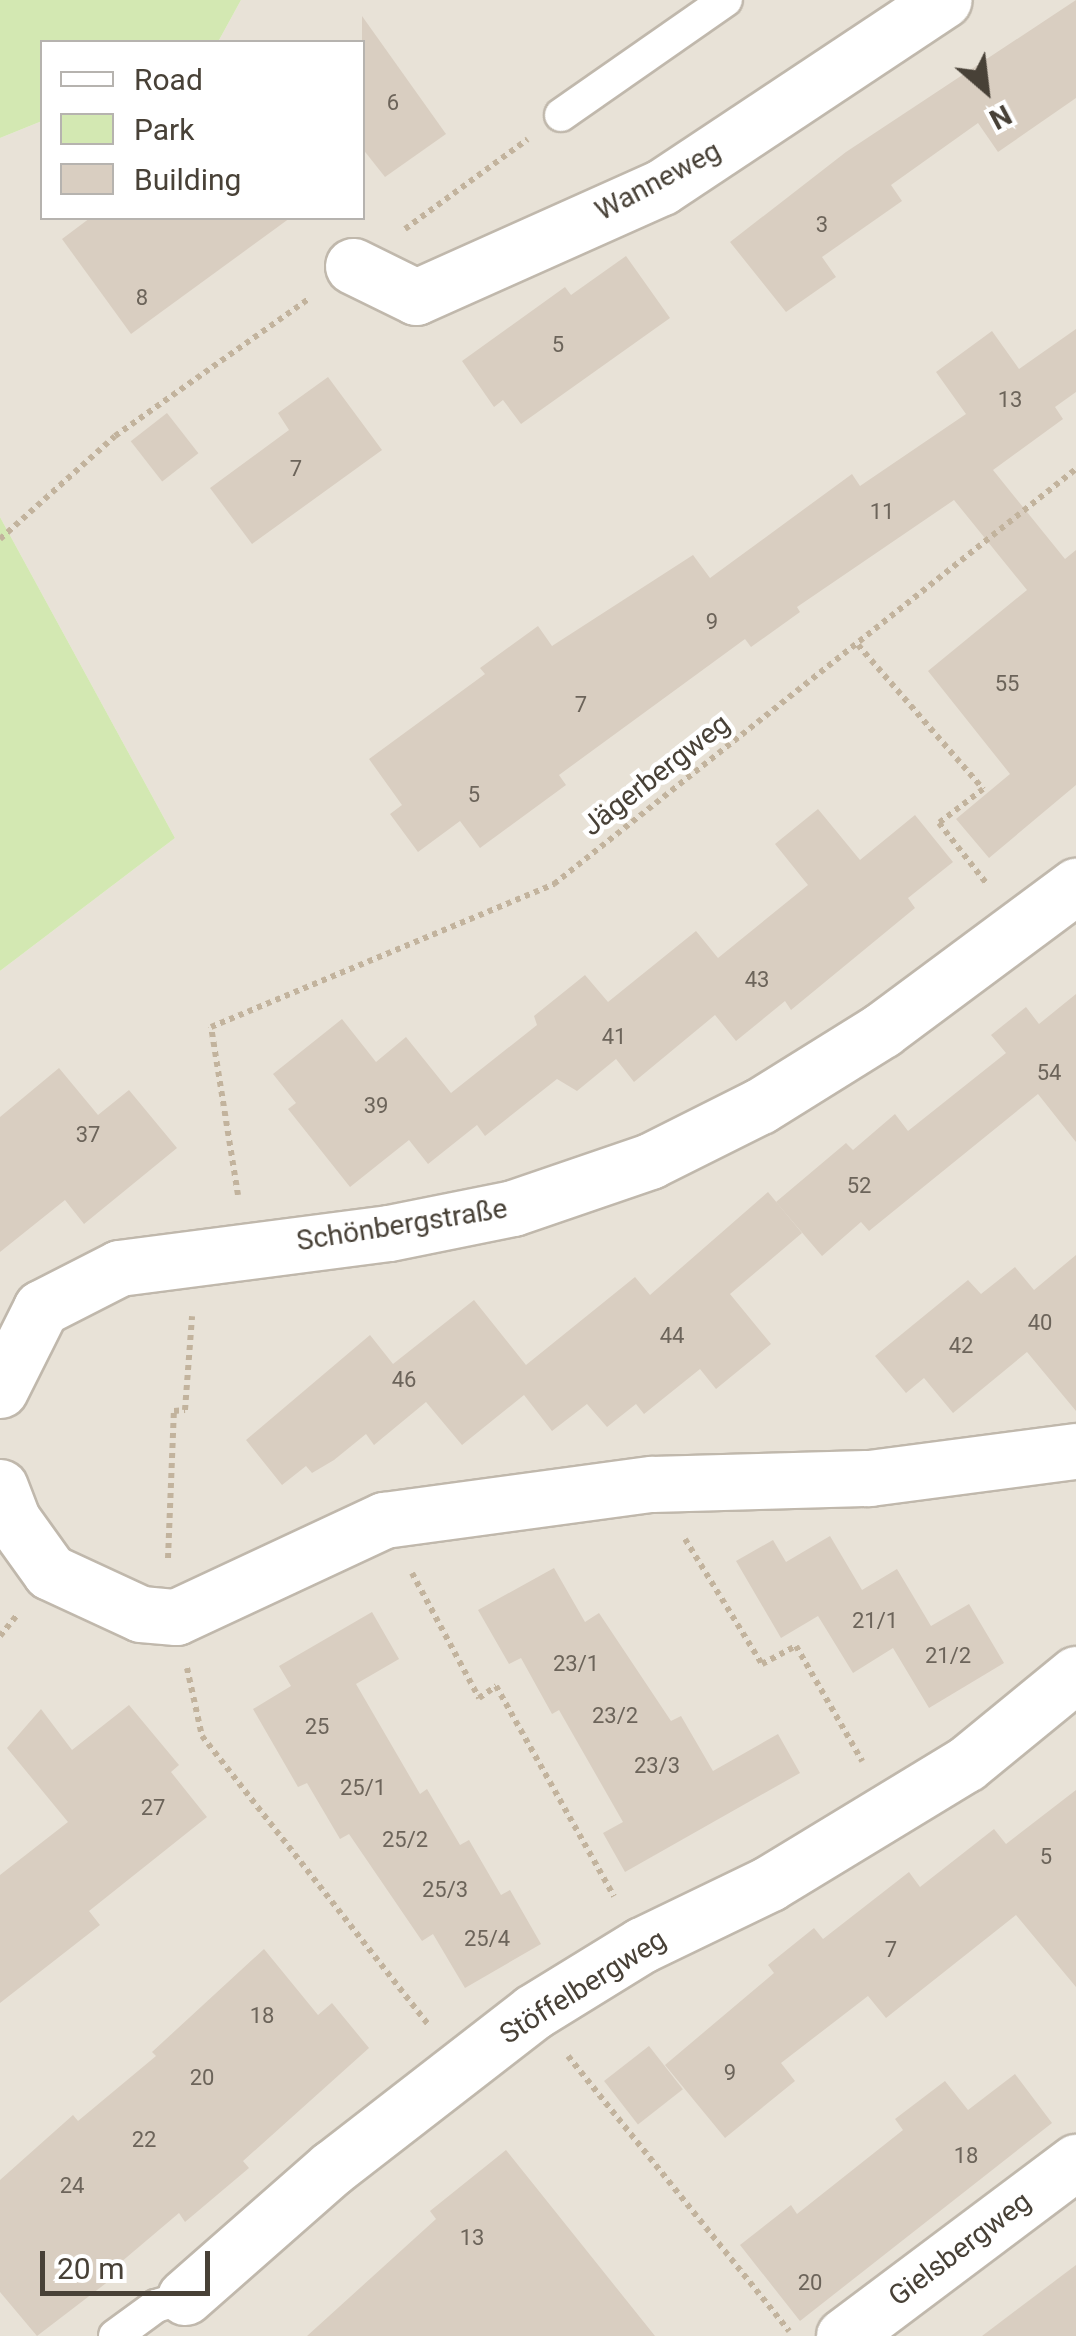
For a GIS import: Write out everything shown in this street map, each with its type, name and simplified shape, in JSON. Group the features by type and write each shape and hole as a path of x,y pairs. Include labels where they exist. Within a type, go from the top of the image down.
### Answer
{"street":[{"name":"Wanneweg","path":"354,266 416,297 662,187 944,0"},
{"name":"Schönbergstraße","path":"0,1390 41,1308 119,1268 389,1233 513,1208 650,1161 760,1106 1024,931 1076,886"},
{"path":"0,1488 12,1519 50,1572 141,1614 176,1618 278,1575 384,1520 652,1484 870,1478 1076,1452"},
{"name":"Stöffelbergweg","path":"185,2297 332,2168 533,2012 642,1944 770,1883 966,1764 1076,1674"},
{"name":"Gielsbergweg","path":"844,2336 1076,2162"}],"lane":[{"path":"561,114 726,0"},
{"name":"Stöffelbergweg","path":"115,2336 156,2306 185,2297"}],"path":[{"path":"0,538 115,436 561,114"},
{"name":"Jägerbergweg","path":"222,1252 211,1026 554,884 1076,469"},
{"path":"858,645 983,789 939,823 1024,931"},
{"path":"222,1252 185,1410 174,1411 167,1576 202,1736 462,2068"},
{"path":"652,1484 762,1664 796,1646 890,1810"},
{"path":"384,1520 479,1698 496,1686 642,1944"},
{"path":"533,2012 794,2336"}],"shaded area":[{"path":"241,0 1076,0 1076,2336 0,2336 0,971 175,838 0,517 0,138 40,122 40,220 365,220 365,40 219,40"}],"green space":[{"path":"0,0 241,0 219,40 40,40 40,122 0,138"},
{"path":"0,517 175,838 0,971"}],"building":[{"path":"1076,0 1076,98 998,152 978,123 891,185 902,201 822,257 836,277 786,312 730,242 846,152"},
{"path":"362,16 446,134 385,177 365,152"},
{"path":"87,220 287,220 131,334 62,239"},
{"path":"626,256 670,318 521,424 503,400 494,407 462,361 565,287 571,295"},
{"path":"1076,329 1076,392 1055,407 1063,419 993,470 1065,559 1076,550 1076,785 989,858 956,819 1010,774 928,671 1027,590 954,500 797,607 800,612 751,647 745,639 559,775 566,785 480,848 460,821 418,852 390,814 402,805 369,759 485,674 480,668 538,626 552,646 693,555 710,578 852,474 860,486 966,414 936,372 992,331 1019,369"},
{"path":"328,377 382,450 252,544 210,488 289,430 278,413"},
{"path":"167,413 198,453 162,482 131,441"},
{"path":"818,809 860,860 915,815 953,862 908,898 915,908 791,1010 785,1001 736,1041 715,1015 634,1082 616,1059 577,1091 557,1079 485,1136 477,1125 428,1164 409,1140 350,1187 288,1109 296,1103 273,1074 342,1019 376,1062 406,1037 451,1093 537,1025 534,1016 585,975 608,1002 696,931 718,958 808,885 775,844"},
{"path":"1076,994 1076,1142 1038,1094 869,1231 861,1222 822,1256 776,1202 846,1143 853,1150 895,1114 908,1131 1006,1053 991,1035 1026,1007 1039,1024"},
{"path":"59,1068 98,1115 129,1090 177,1148 84,1224 65,1200 0,1252 0,1117"},
{"path":"768,1192 802,1233 730,1294 771,1344 716,1389 700,1369 644,1414 636,1404 607,1427 587,1404 552,1431 524,1395 462,1445 426,1402 374,1445 366,1434 334,1460 312,1473 306,1466 282,1485 246,1440 370,1335 393,1364 474,1300 526,1365 635,1277 650,1295"},
{"path":"1076,1255 1076,1411 1027,1352 953,1413 924,1378 906,1393 875,1356 968,1280 981,1294 1015,1267 1034,1290"},
{"path":"830,1536 862,1590 897,1569 931,1626 969,1604 1004,1663 929,1708 893,1648 853,1673 818,1616 781,1638 736,1561 773,1540 786,1562"},
{"path":"554,1568 585,1622 599,1613 671,1721 681,1716 713,1771 778,1734 800,1773 625,1872 603,1833 623,1822 559,1710 552,1714 521,1658 509,1664 478,1610"},
{"path":"372,1612 399,1659 356,1684 420,1794 427,1789 460,1845 469,1840 501,1895 510,1890 541,1944 465,1988 433,1934 422,1941 349,1834 340,1839 307,1783 298,1787 253,1709 291,1686 279,1666"},
{"path":"129,1705 179,1765 171,1772 207,1817 89,1911 100,1925 0,2003 0,1875 68,1822 7,1748 41,1709 72,1750"},
{"path":"1076,1790 1076,1987 1016,1915 886,2018 868,1996 781,2063 795,2081 725,2138 665,2065 774,1973 768,1965 814,1928 823,1939 909,1872 920,1887 994,1829 1006,1844"},
{"path":"264,1949 318,2015 332,2003 369,2048 243,2161 249,2168 185,2222 179,2213 114,2268 118,2274 37,2336 0,2292 0,2180 73,2115 78,2121 156,2056 152,2052"},
{"path":"649,2046 683,2089 638,2124 604,2081"},
{"path":"1015,2074 1052,2123 800,2321 740,2245 791,2205 797,2214 903,2130 895,2119 945,2081 968,2110"},
{"path":"506,2150 655,2336 307,2336 436,2219 430,2211"},
{"path":"1076,2265 1076,2336 982,2336"}]}
